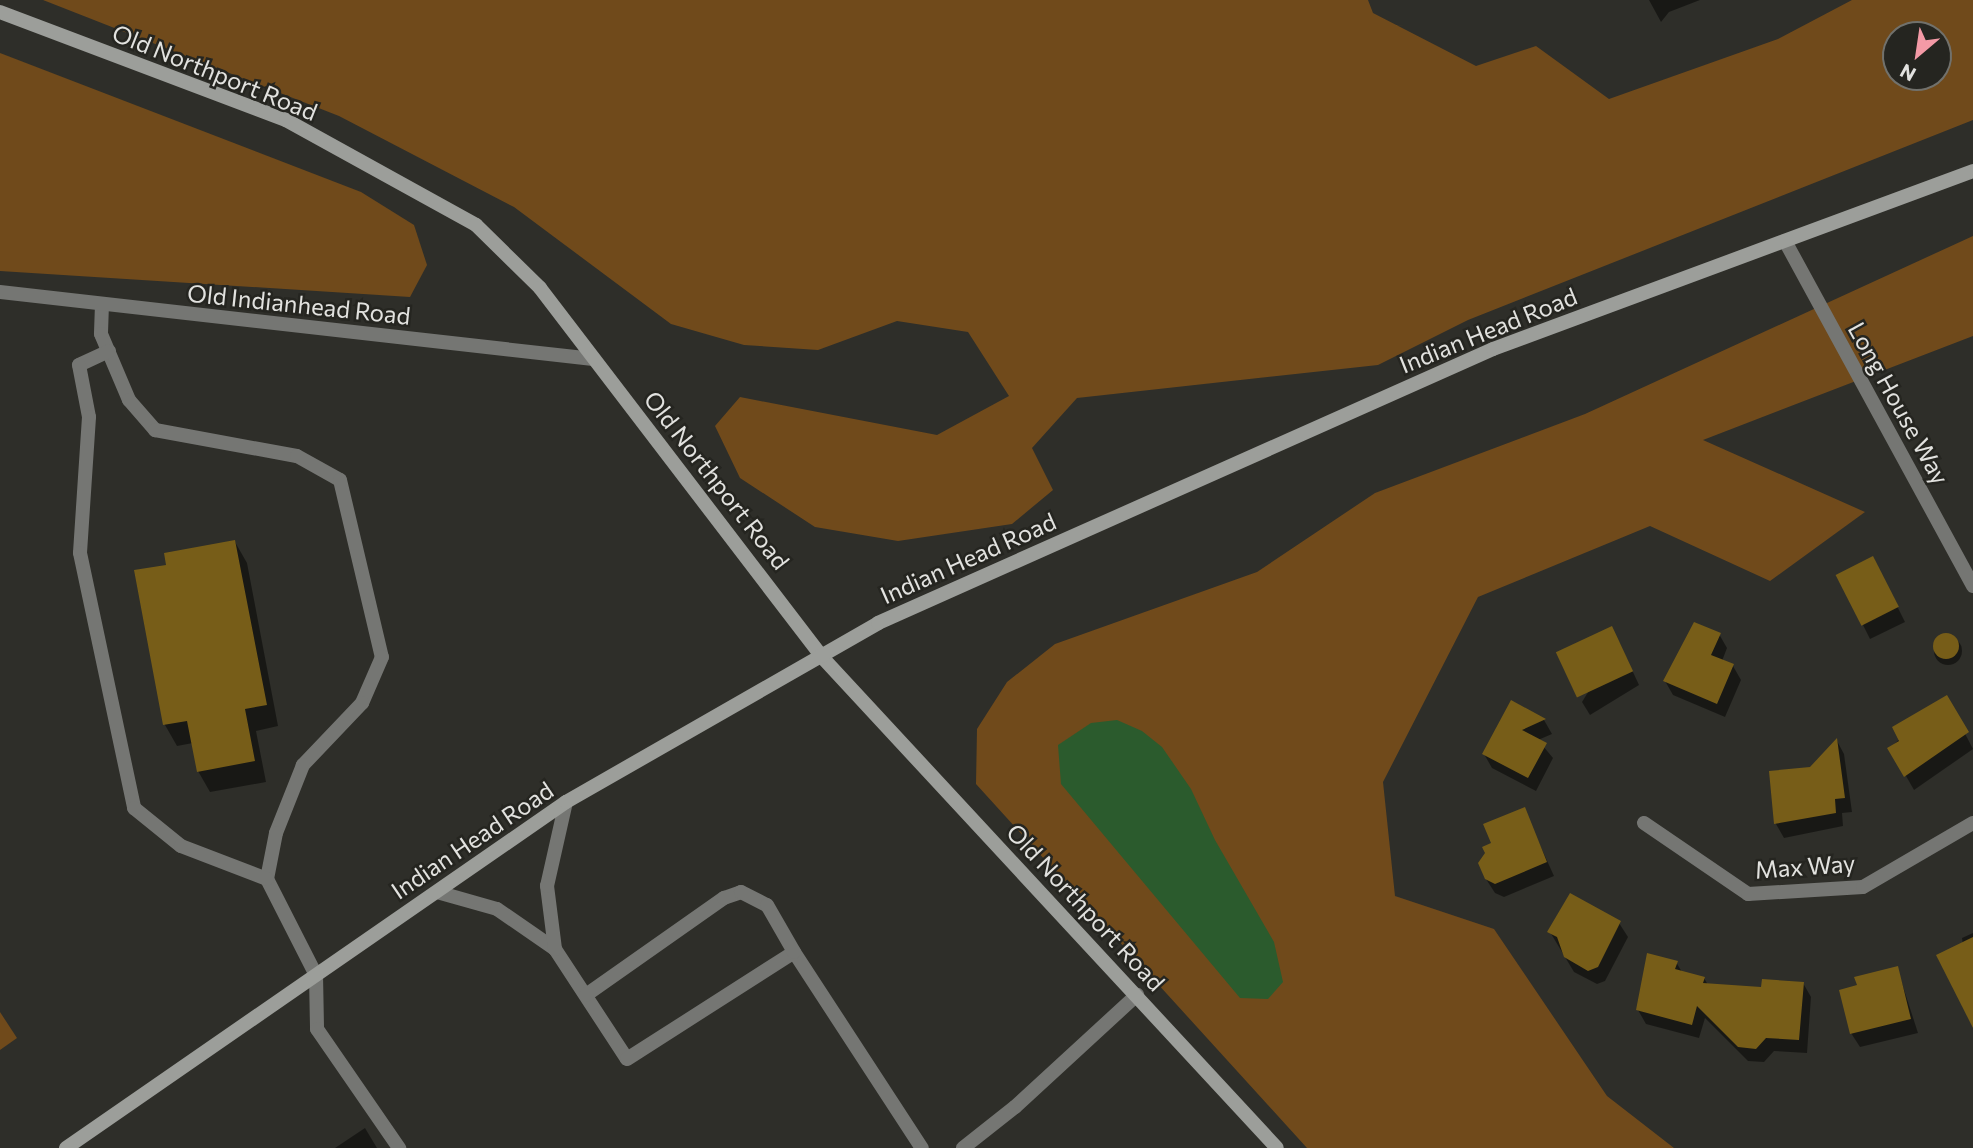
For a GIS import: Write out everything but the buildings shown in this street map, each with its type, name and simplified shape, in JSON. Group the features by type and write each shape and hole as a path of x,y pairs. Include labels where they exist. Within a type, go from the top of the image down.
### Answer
{"main road":[{"name":"Old Northport Road","path":"0,12 286,120 476,225 540,288 822,657 1277,1148"},
{"name":"Indian Head Road","path":"66,1148 566,802 878,623 1493,349 1973,171"}],"street":[{"name":"Long House Way","path":"1785,241 1972,583"},
{"name":"Old Indianhead Road","path":"0,292 593,359"},
{"path":"102,304 101,334 129,400 155,430 297,456 340,480 382,657 362,703 303,765 276,832 267,879 316,975 317,1029 399,1148"},
{"path":"109,351 79,365 89,417 80,553 134,808 181,846 267,879"},
{"path":"555,949 547,886 566,802"},
{"name":"Max Way","path":"1644,823 1748,894 1863,887 1973,823"},
{"path":"436,892 497,909 555,949 627,1059 794,952"},
{"path":"586,995 724,898 741,892 766,905 922,1148"},
{"path":"963,1148 1015,1107 1137,995"}],"shaded area":[{"path":"43,0 1368,0 1373,13 1476,66 1536,46 1609,99 1778,39 1852,0 1973,0 1973,120 1468,320 1378,365 1077,398 1032,448 1053,490 1012,524 898,541 815,527 740,478 715,426 740,397 937,435 1009,396 968,332 897,321 818,350 744,345 671,324 514,207 339,116"},
{"path":"0,53 361,192 414,225 427,265 410,297 0,271"},
{"path":"1973,236 1973,336 1703,440 1865,512 1770,581 1650,526 1478,597 1383,782 1395,896 1494,929 1607,1096 1674,1148 1307,1148 976,784 977,729 1007,682 1055,644 1257,572 1375,493 1585,414"},
{"path":"1117,720 1142,731 1162,747 1191,789 1215,840 1274,942 1283,982 1268,999 1240,998 1061,784 1058,745 1091,723"},
{"path":"0,1012 17,1038 0,1050"}]}
